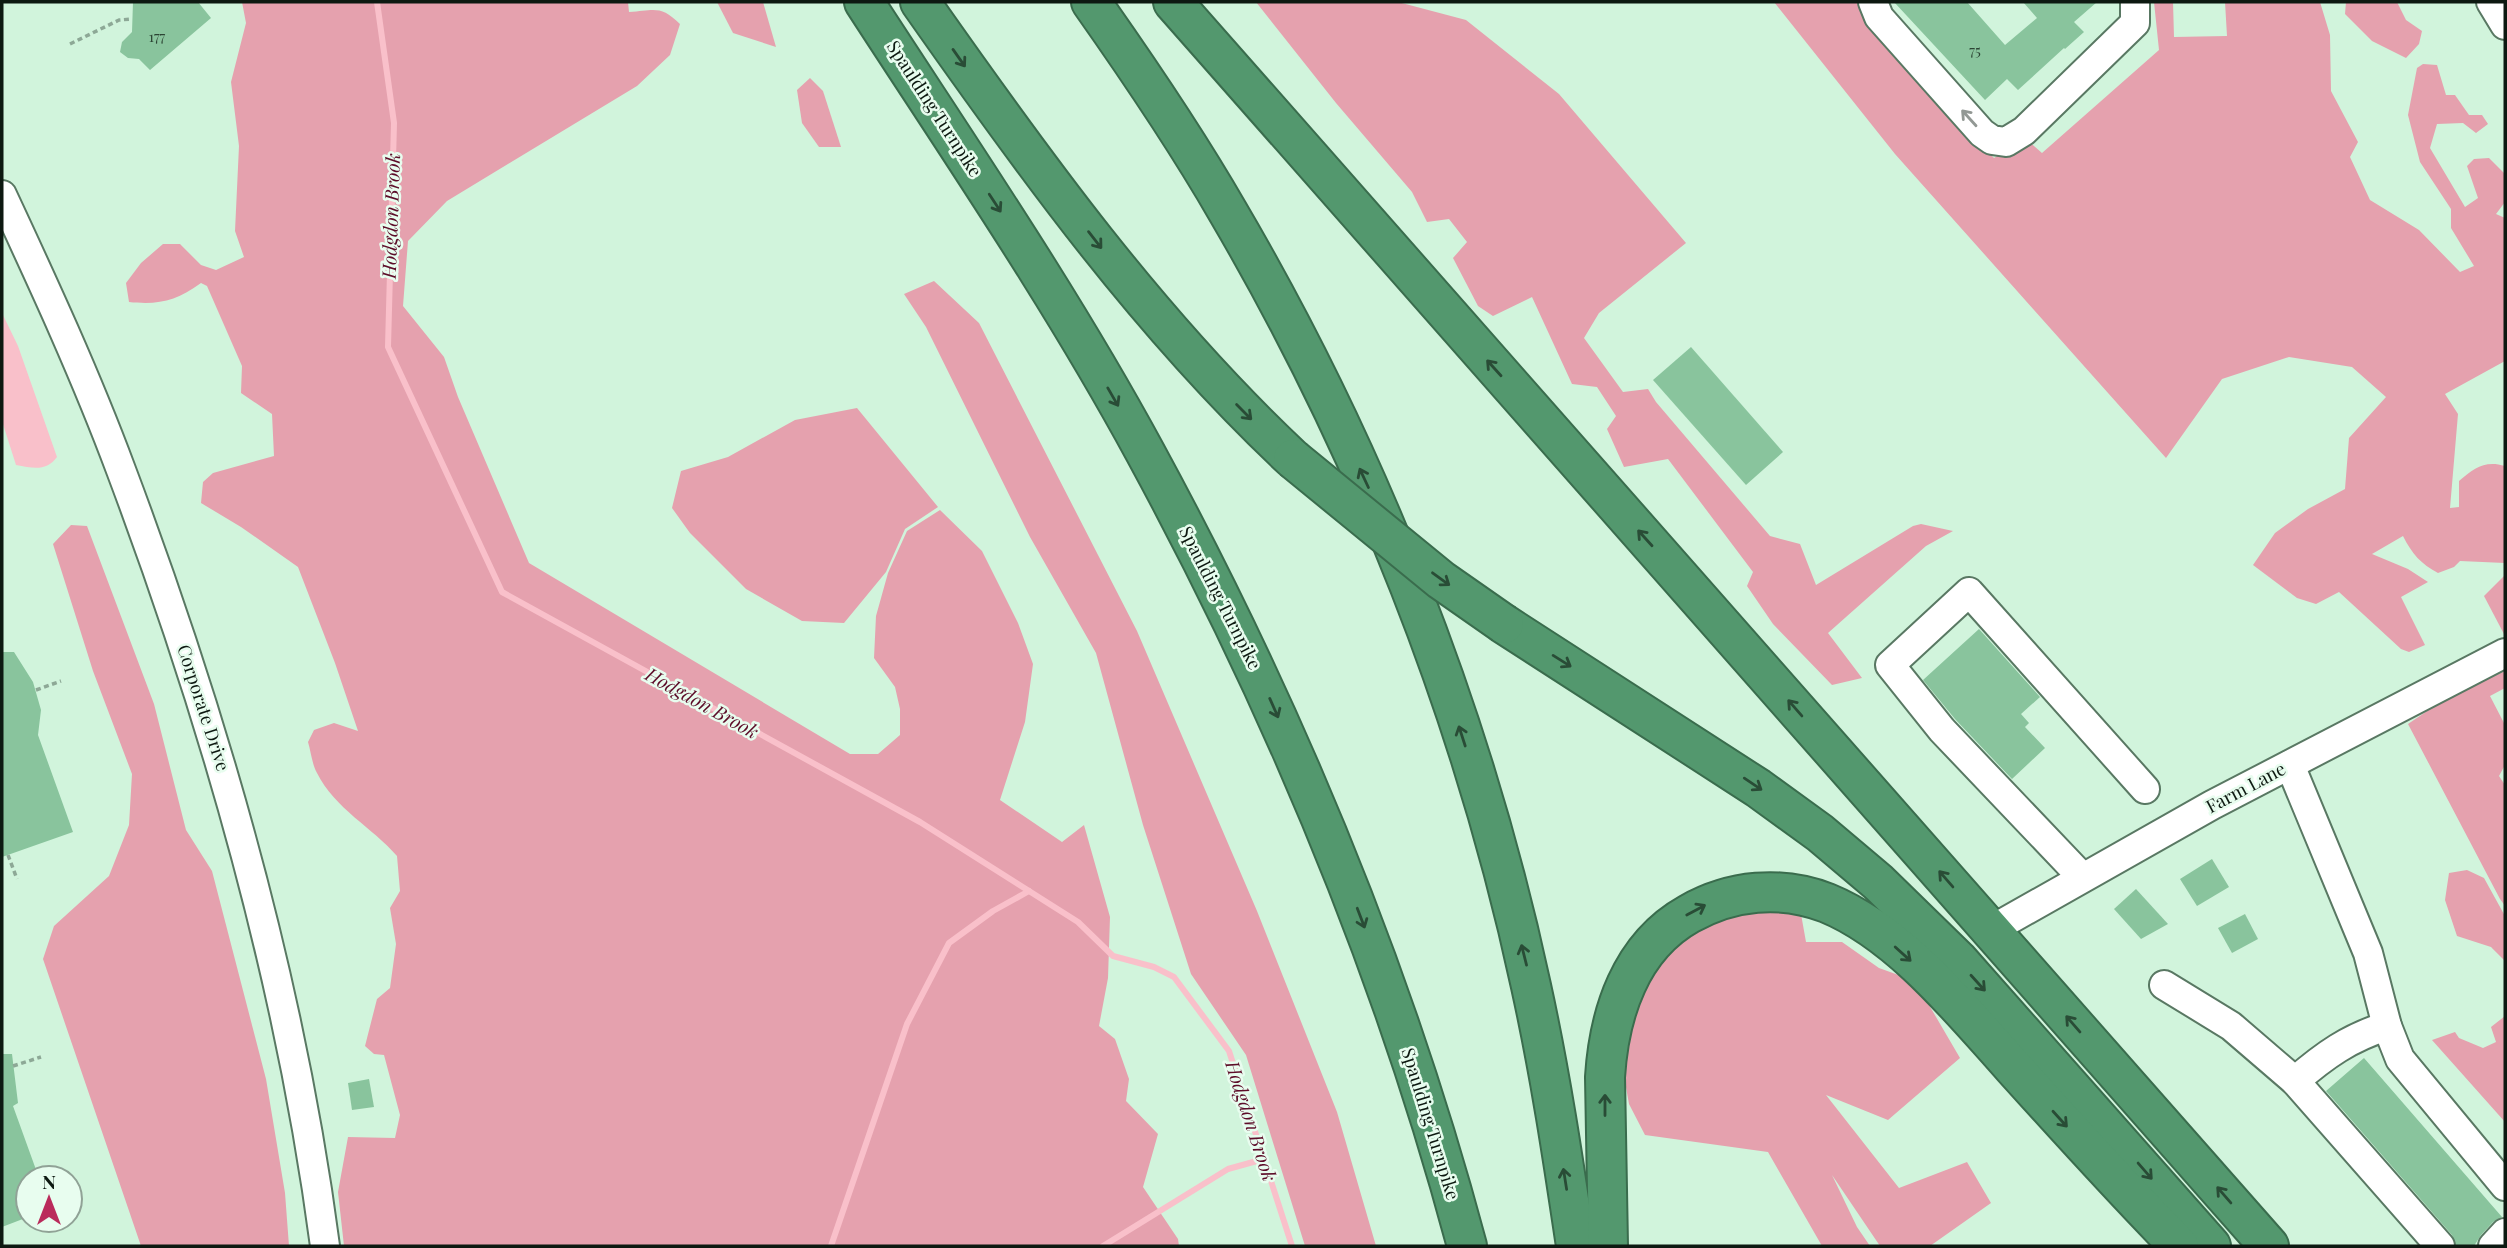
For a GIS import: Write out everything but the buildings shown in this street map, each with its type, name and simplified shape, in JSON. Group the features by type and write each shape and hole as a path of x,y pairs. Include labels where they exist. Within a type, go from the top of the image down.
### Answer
{"highway":[{"name":"Spaulding Turnpike","path":"864,2 1027,254 1144,449 1249,654 1312,794 1371,946 1417,1079 1467,1246"},
{"path":"920,2 1018,141 1160,322 1237,406 1293,459 1431,572 1504,624 1758,788 1820,833 1878,882 1958,960 2211,1246"},
{"path":"1091,2 1189,147 1247,245 1334,413 1397,553 1472,766 1512,909 1531,984 1545,1056 1576,1246"},
{"path":"1173,2 2269,1246"},
{"path":"1200,2 1393,253"},
{"path":"1608,1246 1606,1052 1623,989 1649,948 1666,930 1707,904 1754,892 1802,895 1826,902 1889,941 1932,980 2134,1201 2179,1246"}],"street":[{"path":"1873,2 1879,17 1982,133 1992,140 2006,142 2017,138 2135,23 2135,2"},
{"path":"2491,2 2505,24"},
{"name":"Corporate Drive","path":"2,195 121,469 192,670 220,760 270,950 314,1171 325,1246"},
{"path":"2082,877 1942,730 1890,665 1969,592 2145,789"},
{"name":"Farm Lane","path":"1991,930 2082,877 2505,653"},
{"path":"2290,765 2368,953 2387,1026 2400,1059 2505,1186"},
{"path":"2164,985 2231,1026 2295,1081 2440,1246"},
{"path":"2295,1081 2323,1056 2357,1035 2387,1026"},
{"path":"2493,1246 2505,1233"}],"path":[{"path":"70,44 119,20 132,19"},
{"path":"36,690 61,681"},
{"path":"8,855 17,878"},
{"path":"13,1066 41,1057"}],"shaded area":[{"path":"242,2 628,2 629,12 662,11 680,24 670,55 637,86 447,201 408,241 403,306 444,357 458,397 529,563 850,754 878,754 900,735 900,709 895,687 874,658 876,616 888,573 907,531 940,510 982,551 1018,623 1033,664 1025,722 1000,800 1062,842 1084,825 1110,917 1108,978 1099,1026 1115,1039 1129,1079 1126,1101 1158,1134 1143,1187 1178,1239 1179,1246 344,1246 338,1192 348,1137 395,1138 400,1115 384,1055 374,1054 365,1046 377,999 390,988 396,944 390,908 400,891 397,856 334,797 314,766 308,742 314,730 334,723 358,731 298,567 201,503 203,482 213,473 274,456 272,414 241,393 242,366 207,286 201,283 175,298 140,303 129,302 126,283 141,263 163,244 180,244 201,265 216,270 244,257 235,231 239,146 231,82 246,23"},
{"path":"717,2 763,2 776,47 733,33"},
{"path":"1256,2 1398,2 1466,20 1559,94 1686,243 1599,313 1584,338 1623,392 1648,389 1656,402 1770,536 1800,544 1816,585 1913,526 1921,524 1953,531 1926,546 1828,633 1862,678 1832,685 1773,624 1747,586 1753,572 1668,459 1624,467 1607,429 1616,416 1597,387 1572,384 1532,297 1493,316 1478,306 1453,258 1467,242 1449,219 1427,222 1412,192 1336,103"},
{"path":"1774,2 1860,2 1939,103 1994,158 2026,139 2042,153 2159,50 2154,2 2173,2 2174,37 2227,36 2225,2 2320,2 2330,35 2331,91 2358,142 2350,157 2370,200 2419,230 2460,272 2474,266 2451,228 2451,209 2420,162 2408,115 2417,68 2423,64 2437,65 2446,95 2455,95 2469,115 2482,115 2488,124 2476,133 2463,123 2437,124 2430,148 2465,207 2478,198 2467,166 2474,159 2489,158 2505,174 2505,202 2496,214 2505,218 2505,361 2445,394 2458,414 2450,508 2459,507 2459,481 2470,472 2491,464 2505,466 2505,563 2460,561 2454,567 2438,573 2418,558 2403,536 2372,554 2408,569 2428,582 2401,597 2425,645 2409,652 2401,649 2339,592 2316,604 2297,598 2253,565 2275,533 2308,509 2345,489 2349,438 2386,397 2352,367 2289,357 2222,379 2166,458 1895,154"},
{"path":"2346,2 2397,2 2406,20 2422,31 2419,44 2406,58 2372,41 2345,14"},
{"path":"810,78 823,91 841,147 819,147 802,123 797,90"},
{"path":"934,281 979,323 1137,631 1257,911 1337,1112 1376,1246 1305,1246 1246,1055 1191,974 1143,825 1096,653 1030,537 926,327 904,294"},
{"path":"2,313 18,346 57,457 44,467 16,465 2,421"},
{"path":"857,408 938,507 905,529 886,572 844,623 802,621 746,589 690,533 672,508 681,471 728,457 795,420"},
{"path":"71,525 87,526 154,704 186,830 212,871 266,1079 285,1193 289,1246 141,1246 43,959 54,926 109,876 129,825 132,774 93,671 53,544"},
{"path":"2505,575 2505,636 2484,596"},
{"path":"2505,671 2505,688 2490,696 2505,725 2505,765 2499,776 2505,785 2505,906 2408,724 2442,701"},
{"path":"2467,870 2484,878 2505,916 2505,961 2491,947 2457,936 2445,900 2449,873"},
{"path":"1751,910 1801,914 1806,942 1842,942 1879,968 1915,981 1960,1058 1888,1120 1826,1095 1899,1188 1967,1162 1991,1203 1930,1246 1880,1246 1832,1175 1857,1227 1870,1246 1822,1246 1768,1152 1645,1135 1629,1104 1622,1065 1634,994 1683,936"},
{"path":"2505,1016 2505,1122 2432,1040 2455,1032 2459,1038 2483,1048 2496,1042 2491,1027"}],"waterway":[{"name":"Hodgdon Brook","path":"377,2 394,123 388,347 502,592 920,822 1078,922 1113,956 1154,967 1174,977 1229,1051 1292,1246"},
{"path":"831,1246 907,1024 949,943 993,911 1029,891"},
{"path":"1103,1246 1228,1169 1264,1159"}]}
